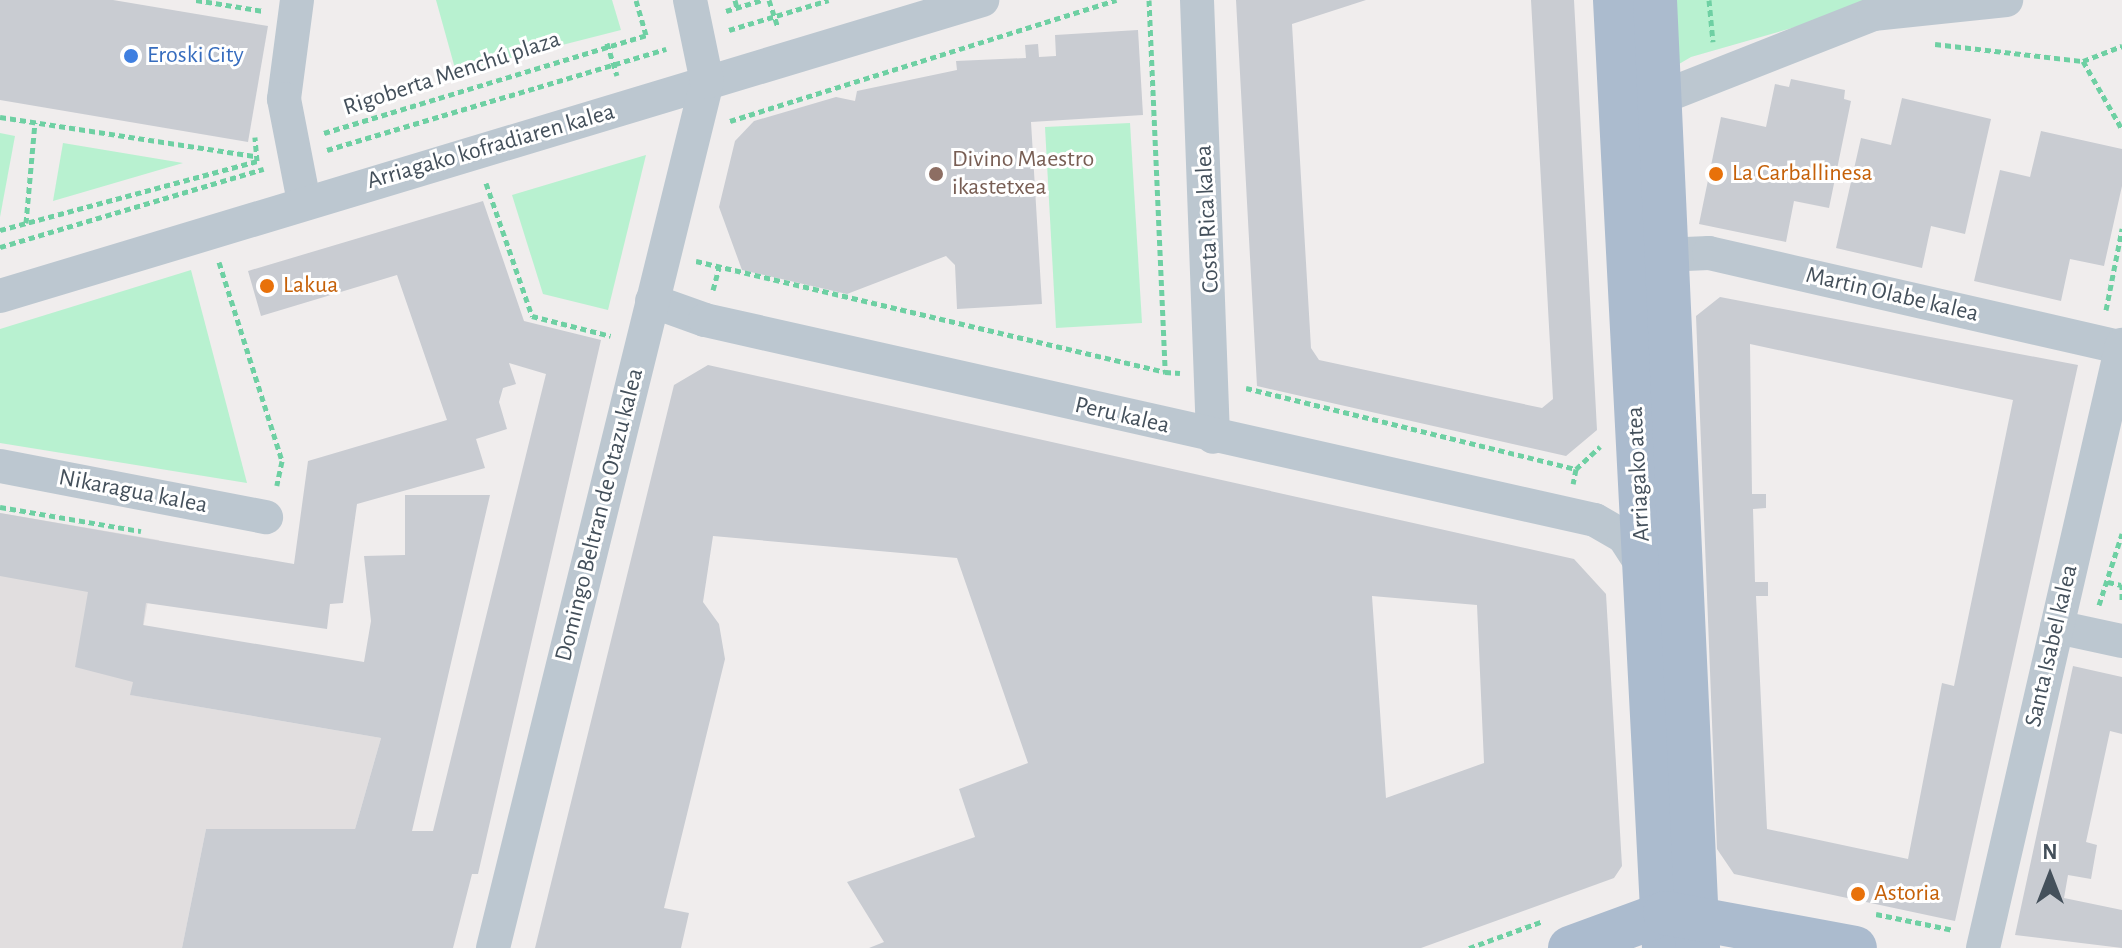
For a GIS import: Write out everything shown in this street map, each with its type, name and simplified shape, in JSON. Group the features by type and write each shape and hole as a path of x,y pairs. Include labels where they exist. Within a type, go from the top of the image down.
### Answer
{"main road":[{"name":"Arriagako atea","path":"1615,0 1645,569 1680,931"},
{"name":"Arriagako atea","path":"1655,0 1662,255 1672,455 1680,931"},
{"path":"1570,948 1680,931 1855,948"}],"street":[{"path":"690,0 701,38 707,82"},
{"name":"Arriagako kofradiaren kalea","path":"0,296 982,0"},
{"name":"Costa Rica kalea","path":"1197,0 1216,378 1213,437"},
{"path":"1619,56 1635,83 1660,98 1873,14 2006,0"},
{"path":"287,6 284,99 292,160 304,202"},
{"name":"Domingo Beltran de Otazu kalea","path":"493,948 627,341 652,301 707,82"},
{"name":"Martin Olabe kalea","path":"1662,255 1709,253 2122,346"},
{"name":"Peru kalea","path":"652,301 705,320 1581,518 1624,537 1645,569"},
{"name":"Santa Isabel kalea","path":"1983,948 2122,346"},
{"path":"1581,518 1640,495 1665,473 1672,455"},
{"name":"Nikaragua kalea","path":"0,466 266,517"},
{"path":"2057,627 2122,641"}],"path":[{"path":"196,0 287,6"},
{"name":"Rigoberta Menchú plaza","path":"318,121 321,134 646,35 636,0"},
{"path":"735,0 737,8 763,0"},
{"path":"0,247 829,0"},
{"path":"724,123 1116,0"},
{"path":"1149,0 1165,372"},
{"path":"1918,42 2083,61 2122,46"},
{"path":"2083,61 2122,129"},
{"path":"0,117 256,156"},
{"path":"26,223 35,122"},
{"path":"0,230 257,161 256,133"},
{"path":"483,175 532,316 627,341"},
{"path":"203,263 218,258 282,461 266,517"},
{"path":"696,263 1165,372 1245,379 1247,393 1576,469 1581,518"},
{"path":"615,321 627,341"},
{"path":"608,352 627,341"},
{"path":"0,507 154,533"},
{"path":"2122,583 2122,601"}],"shaded area":[{"path":"0,513 159,540 131,695 381,738 355,829 206,829 182,948 0,948"}],"green space":[{"path":"436,0 612,0 621,30 456,72"},
{"path":"1663,0 1889,0 1691,57 1667,71"},
{"path":"1130,123 1142,323 1056,328 1045,127"},
{"path":"0,133 15,136 0,217"},
{"path":"63,143 183,163 53,201"},
{"path":"646,155 608,310 543,294 512,195"},
{"path":"191,270 247,483 0,443 0,329"}],"building":[{"name":"Eroski City","path":"0,0 113,0 268,26 248,142 0,100"},
{"path":"1236,0 1366,0 1292,24 1311,348 1319,360 1542,408 1553,399 1531,0 1574,0 1597,430 1566,456 1257,386"},
{"name":"Divino Maestro ikastetxea","path":"1138,30 1143,115 1031,122 1042,304 957,309 955,265 946,256 847,294 742,270 719,207 735,141 754,121 836,97 855,101 857,91 957,70 956,61 1026,58 1025,45 1038,44 1039,57 1056,56 1055,35"},
{"path":"1791,79 1845,90 1844,99 1851,101 1829,208 1794,201 1786,242 1699,224 1721,117 1766,127 1775,84 1789,87"},
{"path":"1902,98 1991,119 1965,234 1931,226 1922,268 1836,248 1861,138 1891,145"},
{"path":"2041,131 2122,149 2122,186 2104,266 2070,259 2061,301 1974,281 2000,170 2030,177"},
{"path":"483,201 524,321 601,340 478,874 472,874 453,948 182,948 206,829 355,829 381,738 130,695 133,682 75,667 88,592 0,576 0,513 294,564 308,461 447,420 397,275 261,316 248,271","holes":["509,363 546,374 433,831 412,831 490,495 405,495 405,555 364,556 371,621 364,662 143,625 146,603 327,629 330,604 343,603 357,504 485,468 476,439 507,429 499,402 503,388 516,384"]},
{"path":"1720,297 2078,365 1955,921 1734,874 1717,849 1696,316","holes":["1750,344 2013,400 1954,686 1942,683 1908,859 1767,829 1756,596 1768,596 1768,582 1755,582 1753,509 1766,508 1766,494 1752,494"]},
{"path":"708,365 1574,559 1606,594 1622,866 1614,878 1421,948 869,948 884,942 847,882 975,837 959,789 1028,763 957,558 713,536 703,602 719,624 725,659 664,908 689,913 681,948 535,948 674,385","holes":["1372,596 1477,605 1484,763 1386,798"]},
{"path":"2073,666 2122,677 2122,734 2110,731 2086,842 2097,845 2091,879 2068,875 2064,898 2122,910 2122,948 2015,935"}],"place":[{"name":"Eroski City","path":"131,56"},
{"name":"Divino Maestro ikastetxea","path":"936,174"},
{"name":"La Carballinesa","path":"1716,174"},
{"name":"Lakua","path":"267,286"},
{"name":"Astoria","path":"1858,894"}]}
